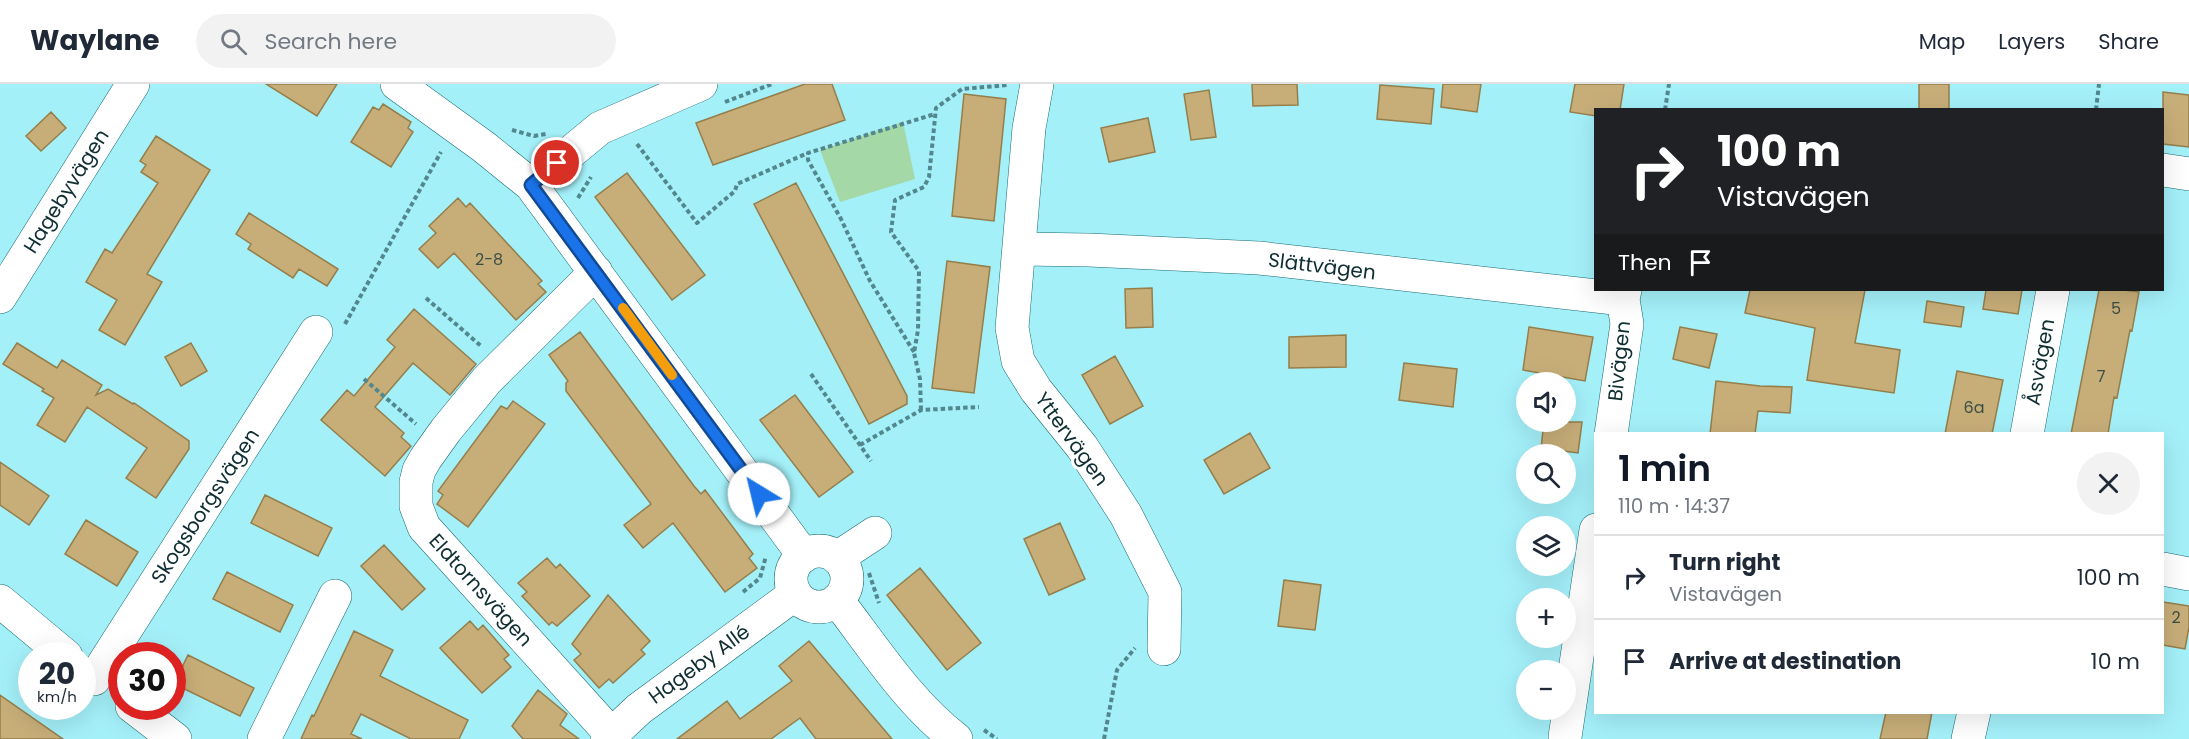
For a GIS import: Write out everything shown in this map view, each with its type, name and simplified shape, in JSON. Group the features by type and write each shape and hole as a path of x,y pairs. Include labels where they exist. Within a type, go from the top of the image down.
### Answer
{"street":[{"name":"Hagebyvägen","path":"3,286 133,84"},
{"path":"397,84 484,147 531,185 804,556"},
{"path":"531,185 600,128 649,127 701,84"},
{"name":"Yttervägen","path":"1037,84 1029,128 1012,328 1018,361 1036,390 1082,447 1131,524 1165,592 1164,649"},
{"path":"2164,170 2189,174"},
{"name":"Slättvägen","path":"1020,249 1259,258 1624,294"},
{"name":"Eldtornsvägen","path":"596,272 501,364 437,442 418,470 416,506 424,527 609,737"},
{"name":"Åsvägen","path":"2027,432 2053,291"},
{"name":"Bivägen","path":"1611,432 1627,324 1624,294"},
{"name":"Skogsborgsvägen","path":"96,663 331,328"},
{"path":"837,558 875,533"},
{"path":"1565,737 1594,543"},
{"path":"820,551 830,553 837,558 843,566 847,579 846,588 837,600 829,606 819,608 803,603 795,594 791,578 793,568 804,556 820,551"},
{"path":"2164,569 2189,574"},
{"name":"Hageby Allé","path":"609,737 639,709 795,594"},
{"path":"264,739 334,596"},
{"path":"837,600 914,699 938,725 956,739"},
{"path":"0,601 49,642"},
{"path":"1968,739 1974,714"},
{"path":"150,720 175,739"}],"path":[{"path":"1665,108 1669,84"},
{"path":"2096,108 2099,84"},
{"path":"914,353 918,330 918,271 891,232 895,200 924,187 929,177 936,108 962,89 1016,85"},
{"path":"649,127 697,223 735,191 737,184 808,153 935,114"},
{"path":"507,129 534,136 555,132 589,179"},
{"path":"331,328 446,144"},
{"path":"808,153 808,160 841,219 870,281 914,353 920,379 921,410"},
{"path":"426,298 501,364"},
{"path":"811,374 871,461"},
{"path":"364,379 437,442"},
{"path":"860,445 921,410 979,407"},
{"path":"1104,739 1117,670 1147,636 1164,649"}],"green space":[{"path":"903,122 915,179 840,202 820,150"}],"building":[{"path":"266,84 337,84 317,116"},
{"path":"805,84 832,84 845,120 713,165 696,123"},
{"path":"1252,84 1297,84 1298,105 1253,106"},
{"path":"1443,84 1481,84 1477,112 1441,107"},
{"path":"1575,84 1624,84 1620,108 1594,108 1594,116 1570,112"},
{"path":"1919,84 1949,84 1949,108 1919,108"},
{"path":"1380,85 1434,89 1431,124 1377,119"},
{"path":"1209,90 1216,137 1191,140 1184,94"},
{"path":"2163,92 2189,95 2189,147 2164,144"},
{"path":"964,94 1006,99 994,221 952,216"},
{"path":"383,104 411,122 408,128 413,132 391,167 351,142 373,107 379,110"},
{"path":"51,112 66,128 41,151 26,136"},
{"path":"1148,118 1155,152 1109,162 1101,128"},
{"path":"156,136 210,170 147,274 162,282 125,345 99,330 117,300 86,282 105,249 112,253 158,183 141,172 146,165 140,161"},
{"path":"627,173 705,275 672,300 595,197"},
{"path":"796,183 907,396 907,404 869,424 754,204"},
{"path":"458,198 466,207 470,203 542,281 538,284 546,292 516,320 454,253 438,268 419,249 436,233 429,226"},
{"path":"249,213 338,269 327,286 299,269 293,278 248,249 251,244 236,234"},
{"path":"947,261 990,267 974,393 932,388"},
{"path":"1152,288 1153,327 1126,328 1125,289"},
{"path":"1750,291 1865,291 1855,343 1900,350 1894,393 1807,380 1815,328 1745,313"},
{"path":"1986,291 2022,291 2018,314 1983,309"},
{"path":"2099,291 2139,292 2117,398 2114,397 2108,432 2071,432"},
{"path":"1927,301 1964,307 1961,327 1924,322"},
{"path":"414,309 476,364 450,395 413,363 375,407 404,433 401,437 411,446 385,476 321,420 347,390 354,396 395,347 387,340"},
{"path":"1529,327 1593,337 1585,381 1576,379 1576,372 1523,370"},
{"path":"1680,327 1717,334 1709,368 1673,359"},
{"path":"580,332 694,486 701,494 705,490 753,554 749,558 757,568 725,592 673,523 643,548 624,525 651,504 566,391 568,381 549,355"},
{"path":"1346,335 1346,367 1289,368 1289,337"},
{"path":"17,343 57,368 62,360 102,385 96,395 108,389 134,403 189,441 189,449 156,498 126,478 147,448 87,407 65,442 37,425 54,398 42,391 44,389 3,364"},
{"path":"191,343 207,371 181,386 165,357"},
{"path":"1115,356 1143,406 1110,424 1082,375"},
{"path":"1404,363 1457,369 1453,407 1399,400"},
{"path":"1957,371 2003,380 1992,432 1945,432"},
{"path":"1716,381 1792,387 1790,413 1758,411 1755,432 1710,432"},
{"path":"795,395 853,472 819,497 760,420"},
{"path":"513,401 545,424 468,527 437,504 443,495 438,491 501,406 507,409"},
{"path":"1576,422 1582,422 1578,453 1576,453 1576,444 1541,444 1543,432 1576,432"},
{"path":"1250,433 1270,468 1224,494 1204,460"},
{"path":"0,462 49,496 29,525 0,505"},
{"path":"265,495 332,528 318,556 251,523"},
{"path":"86,520 138,552 117,586 65,554"},
{"path":"1060,523 1085,579 1049,595 1024,539"},
{"path":"384,545 425,589 402,610 361,566"},
{"path":"547,558 556,568 560,564 590,596 557,626 552,622 549,625 522,596 527,592 518,583"},
{"path":"920,568 981,643 947,670 887,595"},
{"path":"227,572 293,605 280,632 213,599"},
{"path":"1284,580 1321,585 1315,630 1278,626"},
{"path":"608,595 650,641 641,650 645,654 613,683 609,679 599,688 574,660 581,654 572,644"},
{"path":"2164,602 2189,606 2189,627 2185,649 2164,645"},
{"path":"470,621 478,630 483,625 509,655 504,659 511,667 482,693 440,648"},
{"path":"354,631 393,650 380,676 468,720 459,739 411,739 361,714 351,734 362,739 301,739"},
{"path":"809,641 892,739 816,739 800,718 771,739 677,739 727,701 740,719 792,681 779,666"},
{"path":"188,655 254,688 240,716 186,690"},
{"path":"538,690 567,714 560,725 579,739 523,739 512,726"},
{"path":"0,695 18,708 18,720 36,720 63,739 0,739"},
{"path":"1886,714 1932,714 1927,739 1880,739"}],"slow traffic":[{"path":"623,308 672,375"}],"route":[{"path":"557,163 531,185 759,494"}]}
